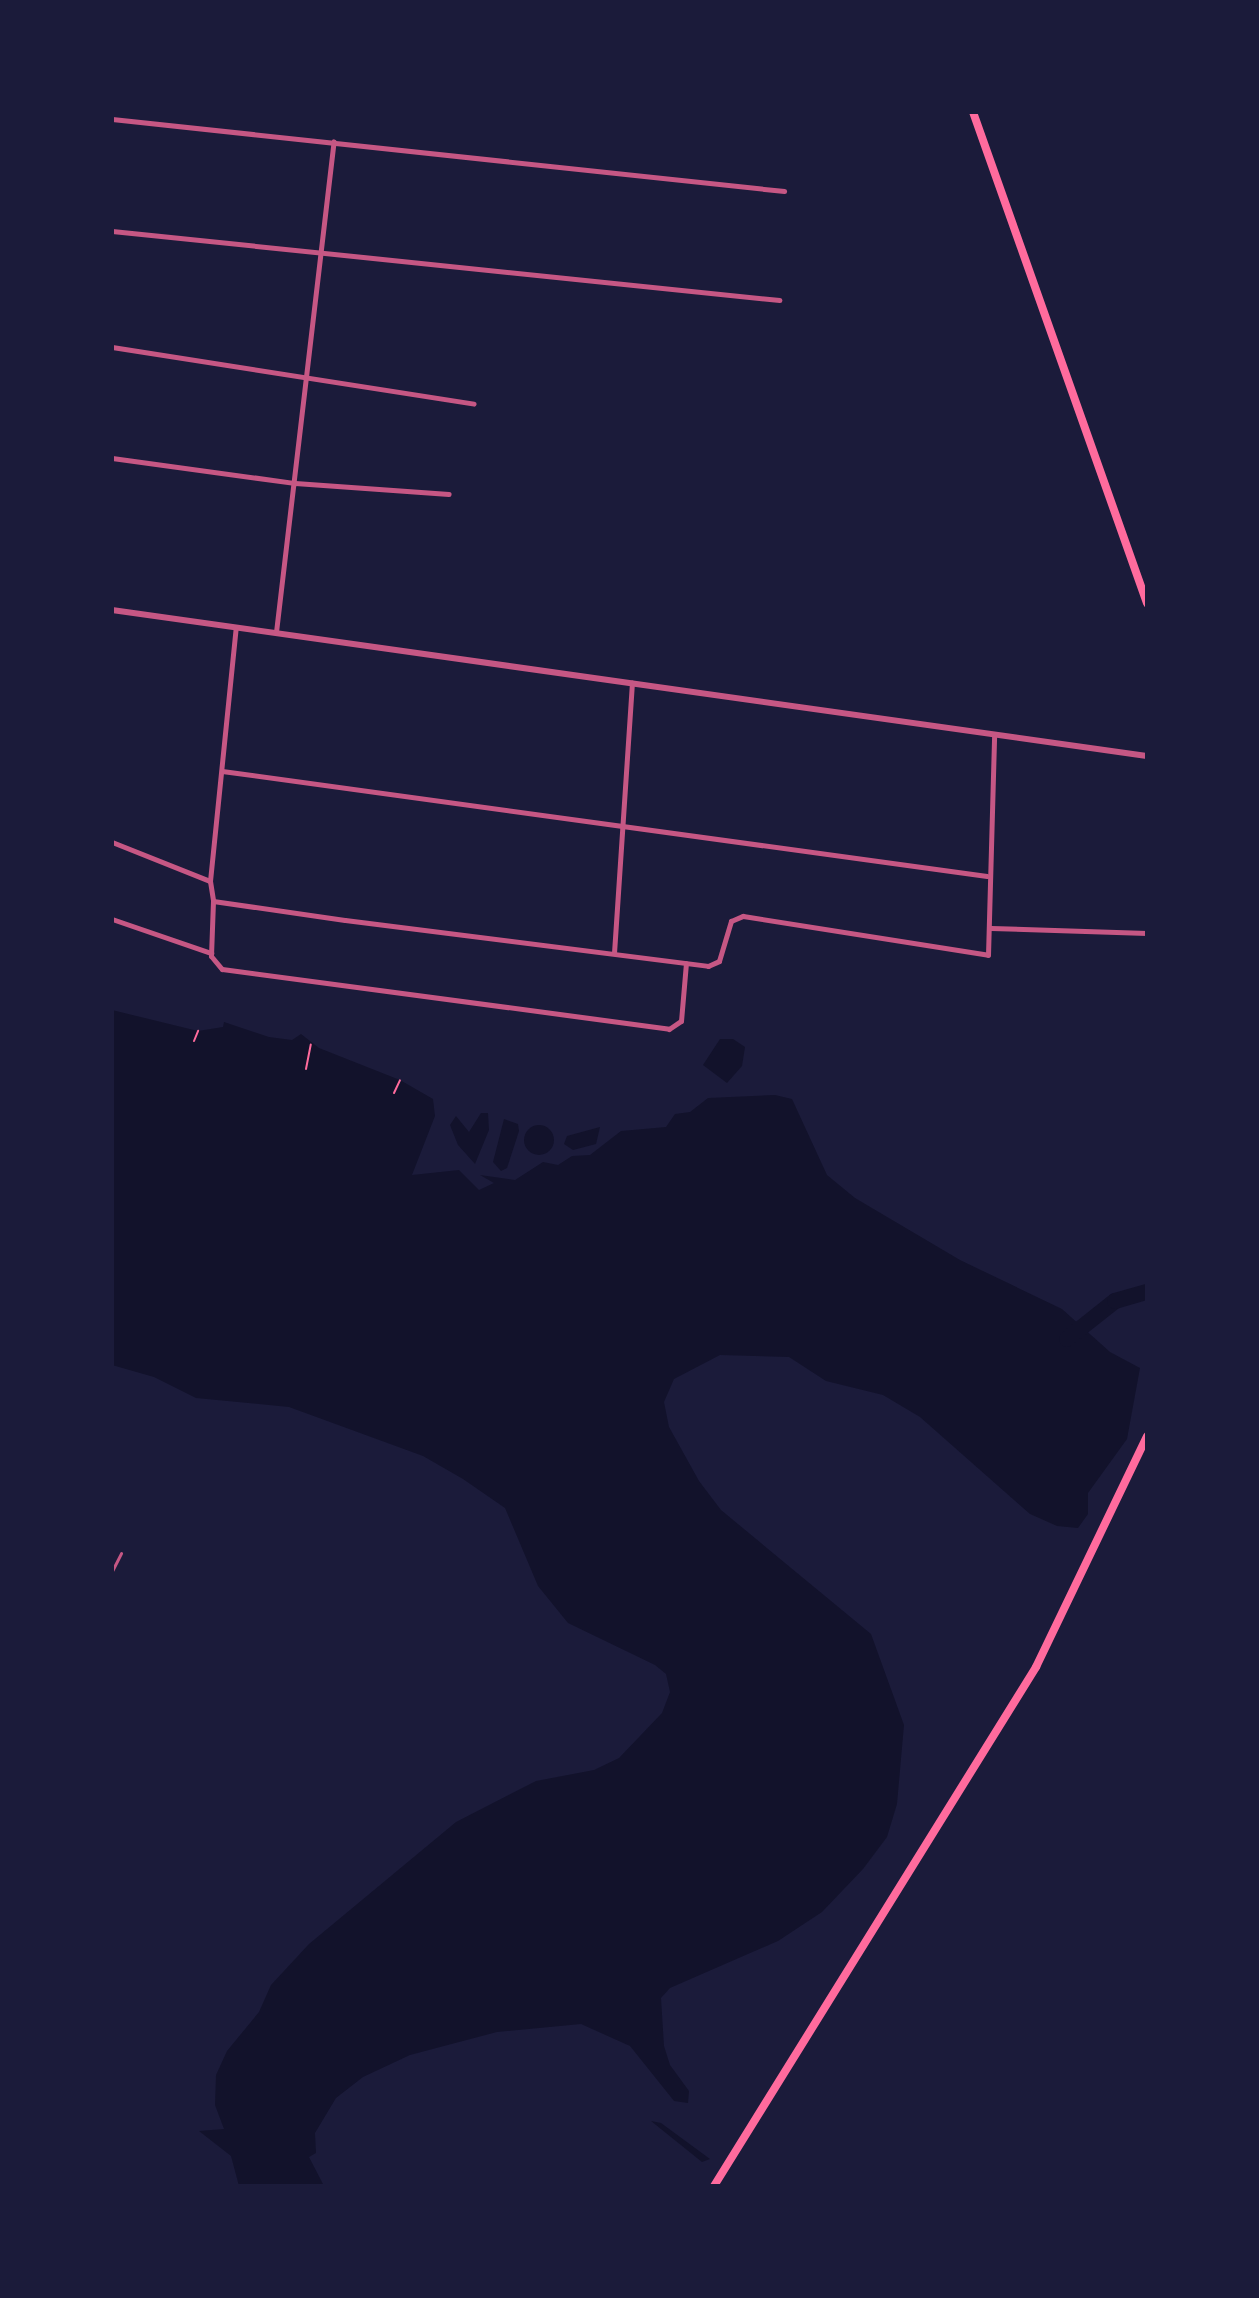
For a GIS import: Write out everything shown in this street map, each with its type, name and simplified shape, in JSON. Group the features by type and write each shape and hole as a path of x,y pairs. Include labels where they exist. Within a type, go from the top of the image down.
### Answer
{"main road":[{"path":"973,112 1147,603"},
{"path":"714,2186 1036,1667 1147,1436"}],"street":[{"path":"112,119 784,191"},
{"path":"276,632 334,141"},
{"path":"112,231 779,300"},
{"path":"112,347 306,375 474,404"},
{"path":"112,458 295,483 449,494"},
{"path":"112,610 1146,755"},
{"path":"236,627 210,881 213,901 211,953 214,965 669,1029 681,1021 686,963"},
{"path":"614,953 620,826 632,683"},
{"path":"213,901 686,963 717,964 728,927 743,916 988,955 991,928 987,876 994,734"},
{"path":"222,771 987,876"},
{"path":"112,842 210,881"},
{"path":"112,919 211,953"},
{"path":"991,928 1147,933"}],"lane":[{"path":"112,1571 121,1553"}],"path":[{"path":"194,1041 198,1031"},
{"path":"306,1069 311,1044"},
{"path":"394,1093 400,1080"}],"shaded area":[{"path":"112,1010 198,1031 223,1027 224,1022 269,1037 292,1040 301,1034 319,1048 400,1080 433,1099 435,1116 412,1175 459,1170 479,1190 494,1183 480,1175 515,1180 543,1162 558,1165 572,1156 590,1155 621,1131 666,1127 675,1114 690,1112 708,1098 775,1095 792,1099 827,1175 855,1198 960,1260 1062,1309 1110,1352 1140,1368 1127,1439 1088,1493 1088,1514 1078,1528 1057,1526 1030,1514 920,1417 883,1395 826,1381 789,1357 720,1355 674,1379 664,1402 669,1427 699,1481 721,1510 871,1634 904,1725 897,1804 887,1837 863,1869 822,1912 778,1941 670,1988 661,1998 664,2046 670,2065 689,2091 688,2103 674,2101 630,2046 581,2024 497,2032 410,2055 363,2077 336,2098 315,2133 316,2153 309,2157 324,2186 239,2186 231,2156 199,2131 224,2129 215,2105 216,2075 227,2051 259,2012 271,1985 309,1944 456,1822 536,1781 594,1770 619,1758 662,1713 670,1692 666,1674 655,1665 568,1623 538,1586 505,1508 463,1479 423,1456 289,1407 196,1398 154,1377 112,1365"},
{"path":"720,1039 733,1039 745,1047 742,1066 727,1083 703,1065"},
{"path":"481,1113 488,1113 489,1130 475,1164 458,1145 450,1125 456,1116 469,1132"},
{"path":"504,1119 518,1124 519,1131 507,1168 501,1171 493,1162"},
{"path":"539,1125 550,1129 554,1140 550,1151 539,1155 528,1151 524,1140 528,1129"},
{"path":"600,1127 596,1144 573,1150 564,1144 567,1136"},
{"path":"651,2121 661,2123 710,2159 702,2162"}],"waterway":[{"path":"1067,1339 1115,1301 1147,1292"}]}
